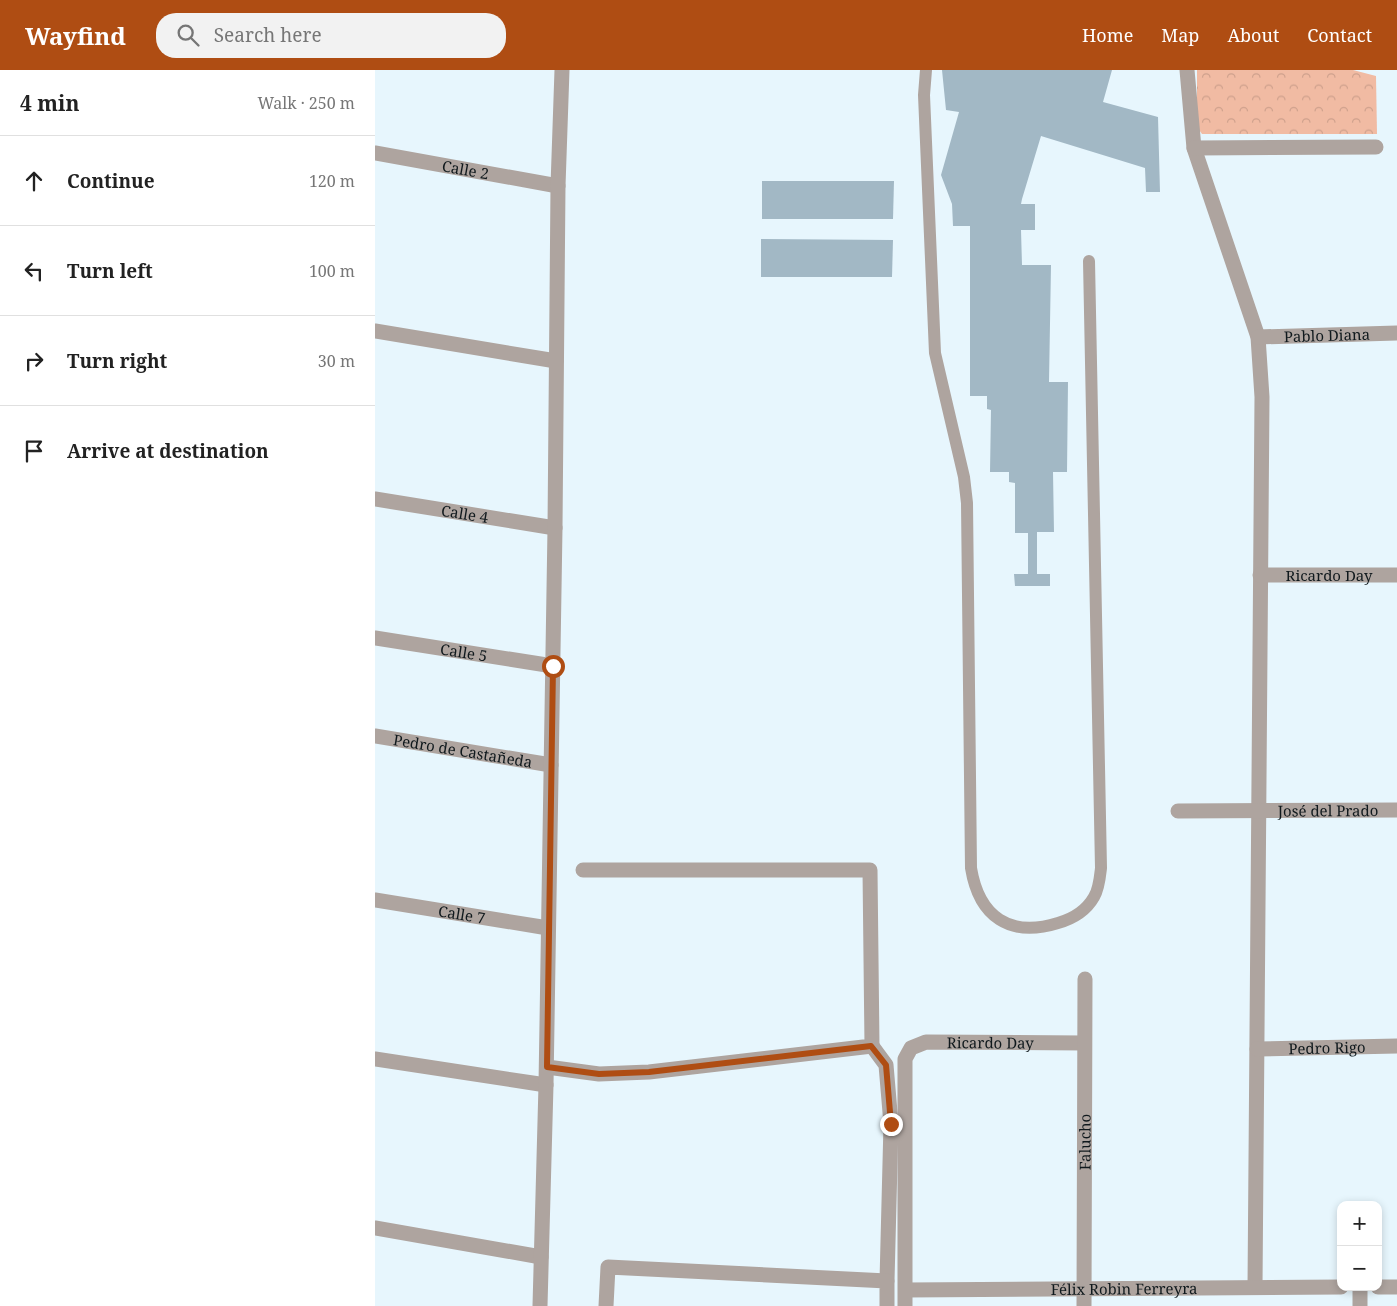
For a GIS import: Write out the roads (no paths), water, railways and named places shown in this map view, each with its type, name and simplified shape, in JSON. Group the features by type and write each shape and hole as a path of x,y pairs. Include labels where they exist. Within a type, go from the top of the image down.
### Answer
{"street":[{"path":"540,1306 547,1085 561,70"},
{"path":"1187,70 1194,148 1258,337 1262,397 1255,1287"},
{"path":"1194,148 1376,148"},
{"name":"Calle 2","path":"375,153 558,186"},
{"path":"375,331 556,361"},
{"name":"Pablo Diana","path":"1258,337 1397,333"},
{"name":"Calle 4","path":"375,499 555,528"},
{"name":"Ricardo Day","path":"1260,575 1397,575"},
{"name":"Calle 5","path":"375,638 553,666"},
{"name":"Pedro de Castañeda","path":"375,736 551,766"},
{"name":"José del Prado","path":"1178,811 1397,810"},
{"path":"583,870 871,870 871,1046 886,1065 891,1124 887,1306"},
{"name":"Calle 7","path":"375,900 548,928"},
{"name":"Falucho","path":"1084,1306 1085,979"},
{"name":"Ricardo Day","path":"905,1290 905,1058 911,1048 926,1042 1084,1043"},
{"path":"547,1067 599,1074 649,1072 871,1046"},
{"name":"Pedro Rigo","path":"1257,1049 1397,1046"},
{"path":"375,1059 547,1085"},
{"path":"375,1228 541,1257"},
{"path":"606,1306 608,1267 887,1281"},
{"name":"Félix Robin Ferreyra","path":"905,1290 1337,1287"},
{"path":"1382,1287 1397,1287"},
{"path":"905,1290 905,1306"},
{"path":"1360,1291 1361,1306"}],"lane":[{"path":"926,70 924,95 935,353 963,477 967,503 971,868 979,900 989,912 1013,927 1040,929 1068,920 1084,910 1095,897 1100,876 1089,261"}]}
